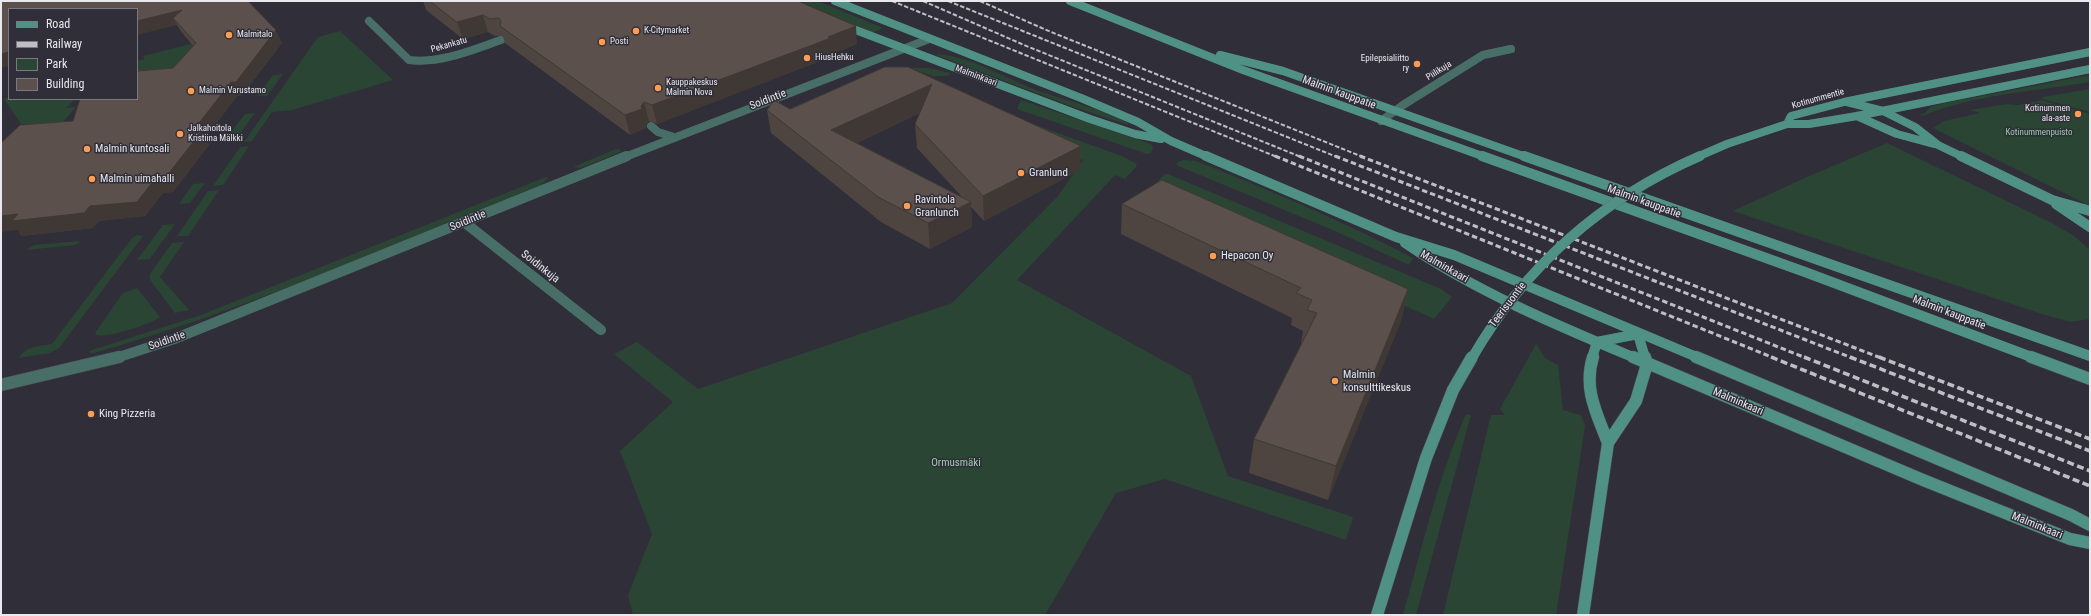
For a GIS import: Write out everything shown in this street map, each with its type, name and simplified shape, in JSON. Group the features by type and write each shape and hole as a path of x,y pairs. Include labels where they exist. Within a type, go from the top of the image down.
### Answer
{"main road":[{"name":"Malminkaari","path":"835,1 1082,98 1138,122 1171,141 1396,237 1454,256 2071,515 2090,526"},
{"name":"Malmin kauppatie","path":"1070,1 1243,70 1798,270 2090,379"},
{"name":"Malminkaari","path":"841,24 903,49 1090,119 1135,134 1171,141"},
{"name":"Malmin kauppatie","path":"1190,48 1283,71 2090,356"},
{"name":"Kotinummentie","path":"1789,120 1844,102 2090,52"},
{"name":"Kotinummentie","path":"1789,120 1809,124 1857,116 2090,69"},
{"path":"1844,102 1883,111 1915,127 1938,145"},
{"path":"1844,102 1857,116 1896,134 1938,145 2052,200 2090,212"},
{"name":"Teerisuontie","path":"1377,615 1426,458 1453,390 1485,335 1513,296 1538,266 1591,218 1645,184 1688,161 1789,120"},
{"path":"2052,200 2073,217 2090,227"},
{"name":"Malminkaari","path":"1396,237 1437,265 1597,342 1931,483 2070,539 2090,543"},
{"path":"1583,615 1608,443 1636,401 1647,364 1638,334 1597,342 1589,369 1590,390 1608,443"}],"street":[{"name":"Pekankatu","path":"369,21 409,60 431,60 501,40"},
{"name":"Soidintie","path":"1,385 97,363 174,339 674,136 929,39"},
{"name":"Piilikuja","path":"1382,121 1483,55 1511,49"},
{"path":"651,126 658,132 674,136"},
{"name":"Soidinkuja","path":"464,222 601,330"}],"green space":[{"path":"800,1 818,1 883,28 872,33"},
{"path":"340,31 393,80 292,110 272,112 252,141 244,142 318,37"},
{"path":"191,44 203,60 201,63 138,78 138,61 145,59 143,56"},
{"path":"938,54 964,59 1039,91 1106,114 1128,123 1128,125 1068,105 936,55"},
{"path":"910,68 929,68 950,73 948,76 932,76"},
{"path":"283,74 267,96 257,96 273,75"},
{"path":"2090,75 2090,82 1983,98 1922,116 1920,114 1924,114 1930,107 1945,103"},
{"name":"Ormusmäki","path":"910,80 1122,156 1137,164 1125,179 1115,175 1017,280 1191,376 1228,476 1353,517 1346,540 1165,479 1116,493 1045,615 633,615 628,595 652,534 620,451 673,402 614,354 637,342 698,389 952,303 1058,196 1083,160"},
{"name":"Kotinummen ala-aste","path":"2090,89 2090,112 2042,99 2043,97"},
{"path":"8,97 8,100 74,100 66,108 76,107 63,122 27,125 21,124 4,99"},
{"path":"1021,100 1151,144 1153,147 1151,153 1147,154 1017,109"},
{"name":"Kotinummenpuisto","path":"2042,100 2090,114 2090,206 1933,128 1944,121 1980,113 1970,110 2007,104 2018,105"},
{"path":"255,113 236,139 225,140 245,114"},
{"path":"1887,143 2052,223 2074,236 2090,250 2090,319 2071,322 2042,314 1733,211 1807,177"},
{"path":"249,146 223,185 213,186 240,147"},
{"path":"616,149 621,150 620,152 581,168 573,167"},
{"path":"1183,160 1196,161 1251,183 1360,231 1413,258 1409,265 1335,231 1176,165 1178,162"},
{"path":"1165,174 1441,289 1452,297 1434,319 1149,190"},
{"path":"546,177 548,178 541,185 264,297 151,336 94,353 90,353 89,351 201,315"},
{"path":"205,183 190,203 179,204 193,184"},
{"path":"219,190 188,236 177,236 208,191"},
{"path":"175,224 150,259 137,260 163,225"},
{"path":"137,235 143,236 59,348 50,353 19,358 29,349 52,344 132,238"},
{"path":"81,241 75,245 26,250 34,245"},
{"path":"184,242 160,277 189,310 175,313 150,280 150,274 172,243"},
{"path":"137,288 160,317 148,323 118,333 101,336 96,335 95,333 123,293"},
{"path":"1536,344 1545,358 1558,365 1563,410 1581,415 1585,426 1556,615 1443,615 1491,415 1505,415 1500,409"},
{"path":"1466,414 1471,415 1416,615 1403,615 1439,488"}],"building":[{"path":"1,1 248,1 276,30 236,82 231,82 192,132 202,131 165,178 155,179 137,202 90,206 84,213 12,221 18,214 1,216 1,143 20,125 73,121 80,100 138,100 138,71 173,68 196,43 173,18 182,10 138,21 138,8 8,8 8,52 1,54"},
{"name":"Kauppakeskus Malmin Nova","path":"430,1 798,1 856,26 828,37 831,38 652,105 644,102 641,106 642,109 625,115 500,26 501,21 499,18 490,19 483,15 457,22"},
{"path":"885,67 908,67 1081,146 983,196 915,124 932,84 831,130 971,202 928,223 878,197 767,110 774,100 790,109"},
{"path":"1162,180 1408,289 1336,466 1254,439 1317,313 1307,310 1312,300 1296,293 1301,288 1122,204"}],"railway":[{"path":"892,1 1277,157"},
{"path":"923,1 1024,45 1301,157"},
{"path":"948,1 1337,157"},
{"path":"980,1 1051,32 1363,157"},
{"path":"1275,156 1774,358"},
{"path":"1299,156 1806,358"},
{"path":"1335,156 1852,358"},
{"path":"1360,156 1881,358"},
{"path":"1771,357 2090,486"},
{"path":"1804,357 2090,471"},
{"path":"1850,357 2090,451"},
{"path":"1879,357 2090,439"}],"place":[{"name":"K-Citymarket","path":"636,31"},
{"name":"Malmitalo","path":"229,35"},
{"name":"Posti","path":"602,42"},
{"name":"HiusHehku","path":"807,58"},
{"name":"Epilepsialiitto ry","path":"1417,64"},
{"name":"Kauppakeskus Malmin Nova","path":"658,88"},
{"name":"Malmin Varustamo","path":"191,91"},
{"name":"Kotinummen ala-aste","path":"2078,114"},
{"name":"Jalkahoitola Kristiina Mälkki","path":"180,134"},
{"name":"Malmin kuntosali","path":"87,149"},
{"name":"Granlund","path":"1021,173"},
{"name":"Malmin uimahalli","path":"92,179"},
{"name":"Ravintola Granlunch","path":"907,206"},
{"name":"Hepacon Oy","path":"1213,256"},
{"name":"Malmin konsulttikeskus","path":"1335,381"},
{"name":"King Pizzeria","path":"91,414"}]}
